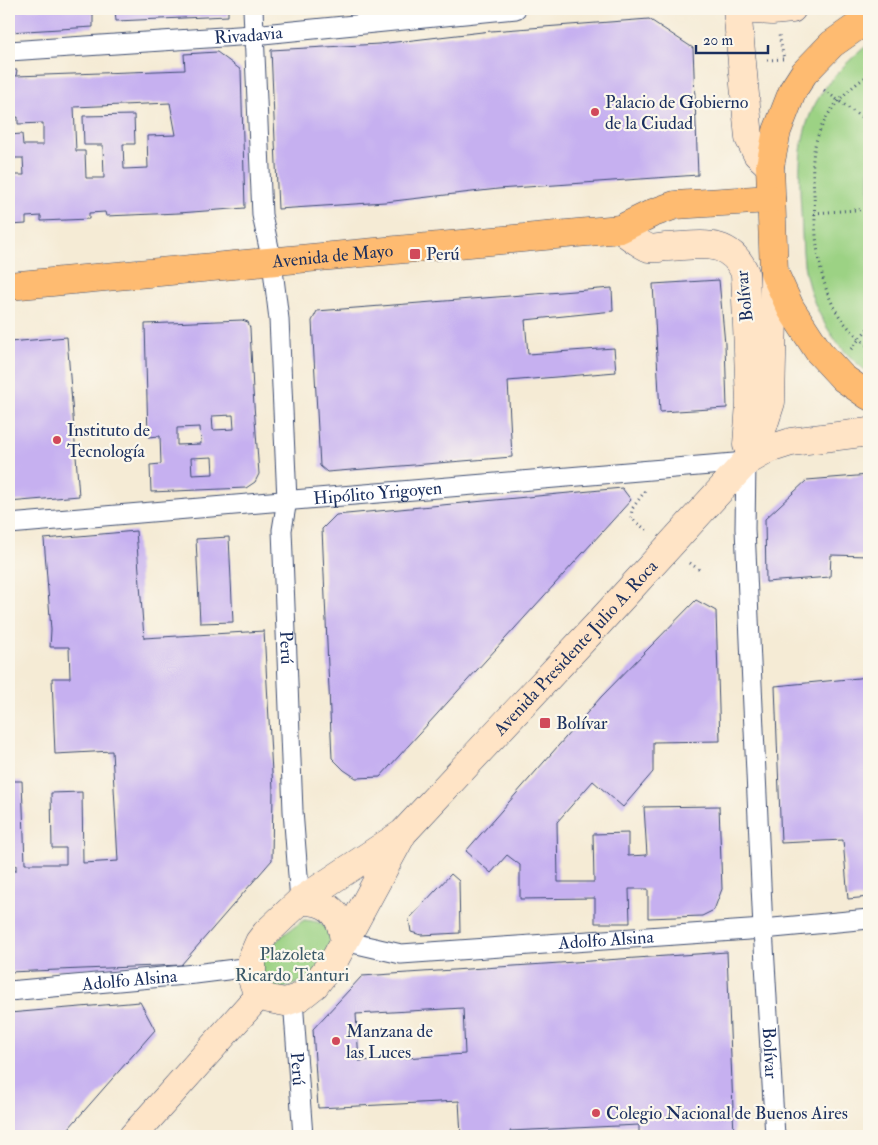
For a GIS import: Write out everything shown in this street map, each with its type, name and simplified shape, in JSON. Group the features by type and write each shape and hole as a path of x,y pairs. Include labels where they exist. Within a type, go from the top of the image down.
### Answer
{"main road":[{"path":"770,166 757,154 749,138 737,9 772,11 785,19"},
{"name":"Bolívar","path":"746,462 763,427 771,402 774,272 770,166 777,131 793,90 804,74 832,44 869,18"},
{"name":"Avenida de Mayo","path":"9,286 620,229 652,213 675,205 771,199"},
{"name":"Bolívar","path":"620,229 649,248 708,246 722,248 732,253 740,261 745,273 750,403 746,462"},
{"name":"Bolívar","path":"774,272 791,309 819,352 843,378 869,396"},
{"path":"746,462 769,449 791,442 869,432"},
{"name":"Avenida Presidente Julio A. Roca","path":"251,967 252,958 259,942 275,923 300,902 403,834 746,462"},
{"name":"Avenida Presidente Julio A. Roca","path":"293,1000 315,985 328,969 403,834"},
{"path":"300,902 318,902 329,907 340,920 344,941"},
{"path":"251,967 252,979 260,994 277,1001 286,1002 293,1000"},
{"path":"133,1136 260,994"}],"street":[{"name":"Perú","path":"253,9 262,215 272,262 280,319 287,500 282,530 293,811 300,902"},
{"name":"Rivadavia","path":"9,51 253,35 516,9"},
{"name":"Hipólito Yrigoyen","path":"9,524 746,462"},
{"name":"Bolívar","path":"746,462 744,529 775,1136"},
{"name":"Adolfo Alsina","path":"344,941 401,954 763,929 869,919"},
{"name":"Adolfo Alsina","path":"9,991 251,967"},
{"name":"Perú","path":"293,1000 303,1136"}],"path":[{"path":"764,60 784,59 785,19"},
{"path":"869,75 839,100 827,116 812,158 814,213 820,264 828,292 838,315 848,328 869,347"},
{"path":"824,90 869,123"},
{"path":"814,213 869,209"},
{"path":"851,349 869,326"}],"green space":[{"path":"869,44 869,373 856,363 835,339 818,311 812,296 803,258 800,158 808,119 814,106 838,72"},
{"name":"Plazoleta Ricardo Tanturi","path":"304,920 322,924 333,938 319,975 272,993 260,967 265,952 283,935"}],"building":[{"path":"9,9 93,9 93,27 9,32"},
{"path":"115,9 228,9 228,16 116,21"},
{"path":"649,19 693,48 698,175 498,189 385,202 278,209 271,50 379,44 491,31"},
{"path":"217,52 241,70 245,208 106,216 105,212 89,213 89,219 41,221 41,216 26,217 26,224 9,225 9,175 24,175 23,158 9,158 9,135 22,134 23,145 43,145 43,123 18,124 18,117 9,118 9,70 17,70 16,76 185,70 184,54","holes":["170,103 176,135 147,136 148,168 124,169 123,144 135,144 134,115 83,116 84,145 103,145 104,178 86,178 85,151 76,151 74,107"]},
{"path":"719,280 725,344 727,408 660,412 653,284"},
{"path":"612,288 613,311 525,320 528,354 614,348 616,372 508,381 512,457 327,472 320,466 312,321 317,311"},
{"path":"242,320 248,322 250,328 259,474 255,482 246,488 151,492 150,465 161,464 160,436 148,437 145,324","holes":["233,415 234,429 213,430 212,416","200,427 201,444 177,445 177,428","212,457 213,474 192,475 191,458"]},
{"path":"67,337 79,496 9,502 9,342"},
{"path":"869,475 869,556 831,555 830,577 766,582 765,519 807,480"},
{"path":"622,488 631,500 380,777 356,778 344,770 332,758 322,529 336,515"},
{"path":"136,531 144,638 264,631 273,790 272,860 181,965 9,972 9,871 16,871 16,865 9,865 9,781 22,781 25,864 66,864 66,848 52,848 51,793 82,792 83,863 118,861 112,751 55,754 52,678 70,678 69,647 50,647 51,630 44,539"},
{"path":"229,537 233,622 200,623 196,539"},
{"path":"696,600 716,611 720,741 653,742 653,772 623,807 593,781 557,822 558,882 594,882 593,834 628,833 628,856 647,855 644,807 719,806 722,889 714,910 702,916 648,918 648,889 629,889 630,923 595,923 595,898 520,899 520,865 507,855 491,873 466,851 601,697"},
{"path":"869,677 869,897 848,899 843,840 781,843 775,686"},
{"path":"451,874 459,881 460,933 421,935 411,932 409,919"},
{"path":"727,952 734,1136 639,1136 639,1125 510,1131 511,1136 461,1136 459,1101 318,1108 313,1029 362,976","holes":["463,1008 465,1054 359,1061 356,1014"]},
{"path":"140,1002 155,1030 62,1136 9,1136 9,1013"}],"place":[{"name":"Palacio de Gobierno de la Ciudad","path":"595,112"},
{"name":"Perú","path":"415,254"},
{"name":"Instituto de Tecnología","path":"57,440"},
{"name":"Bolívar","path":"545,723"},
{"name":"Manzana de las Luces","path":"336,1041"},
{"name":"Colegio Nacional de Buenos Aires","path":"596,1113"}]}
